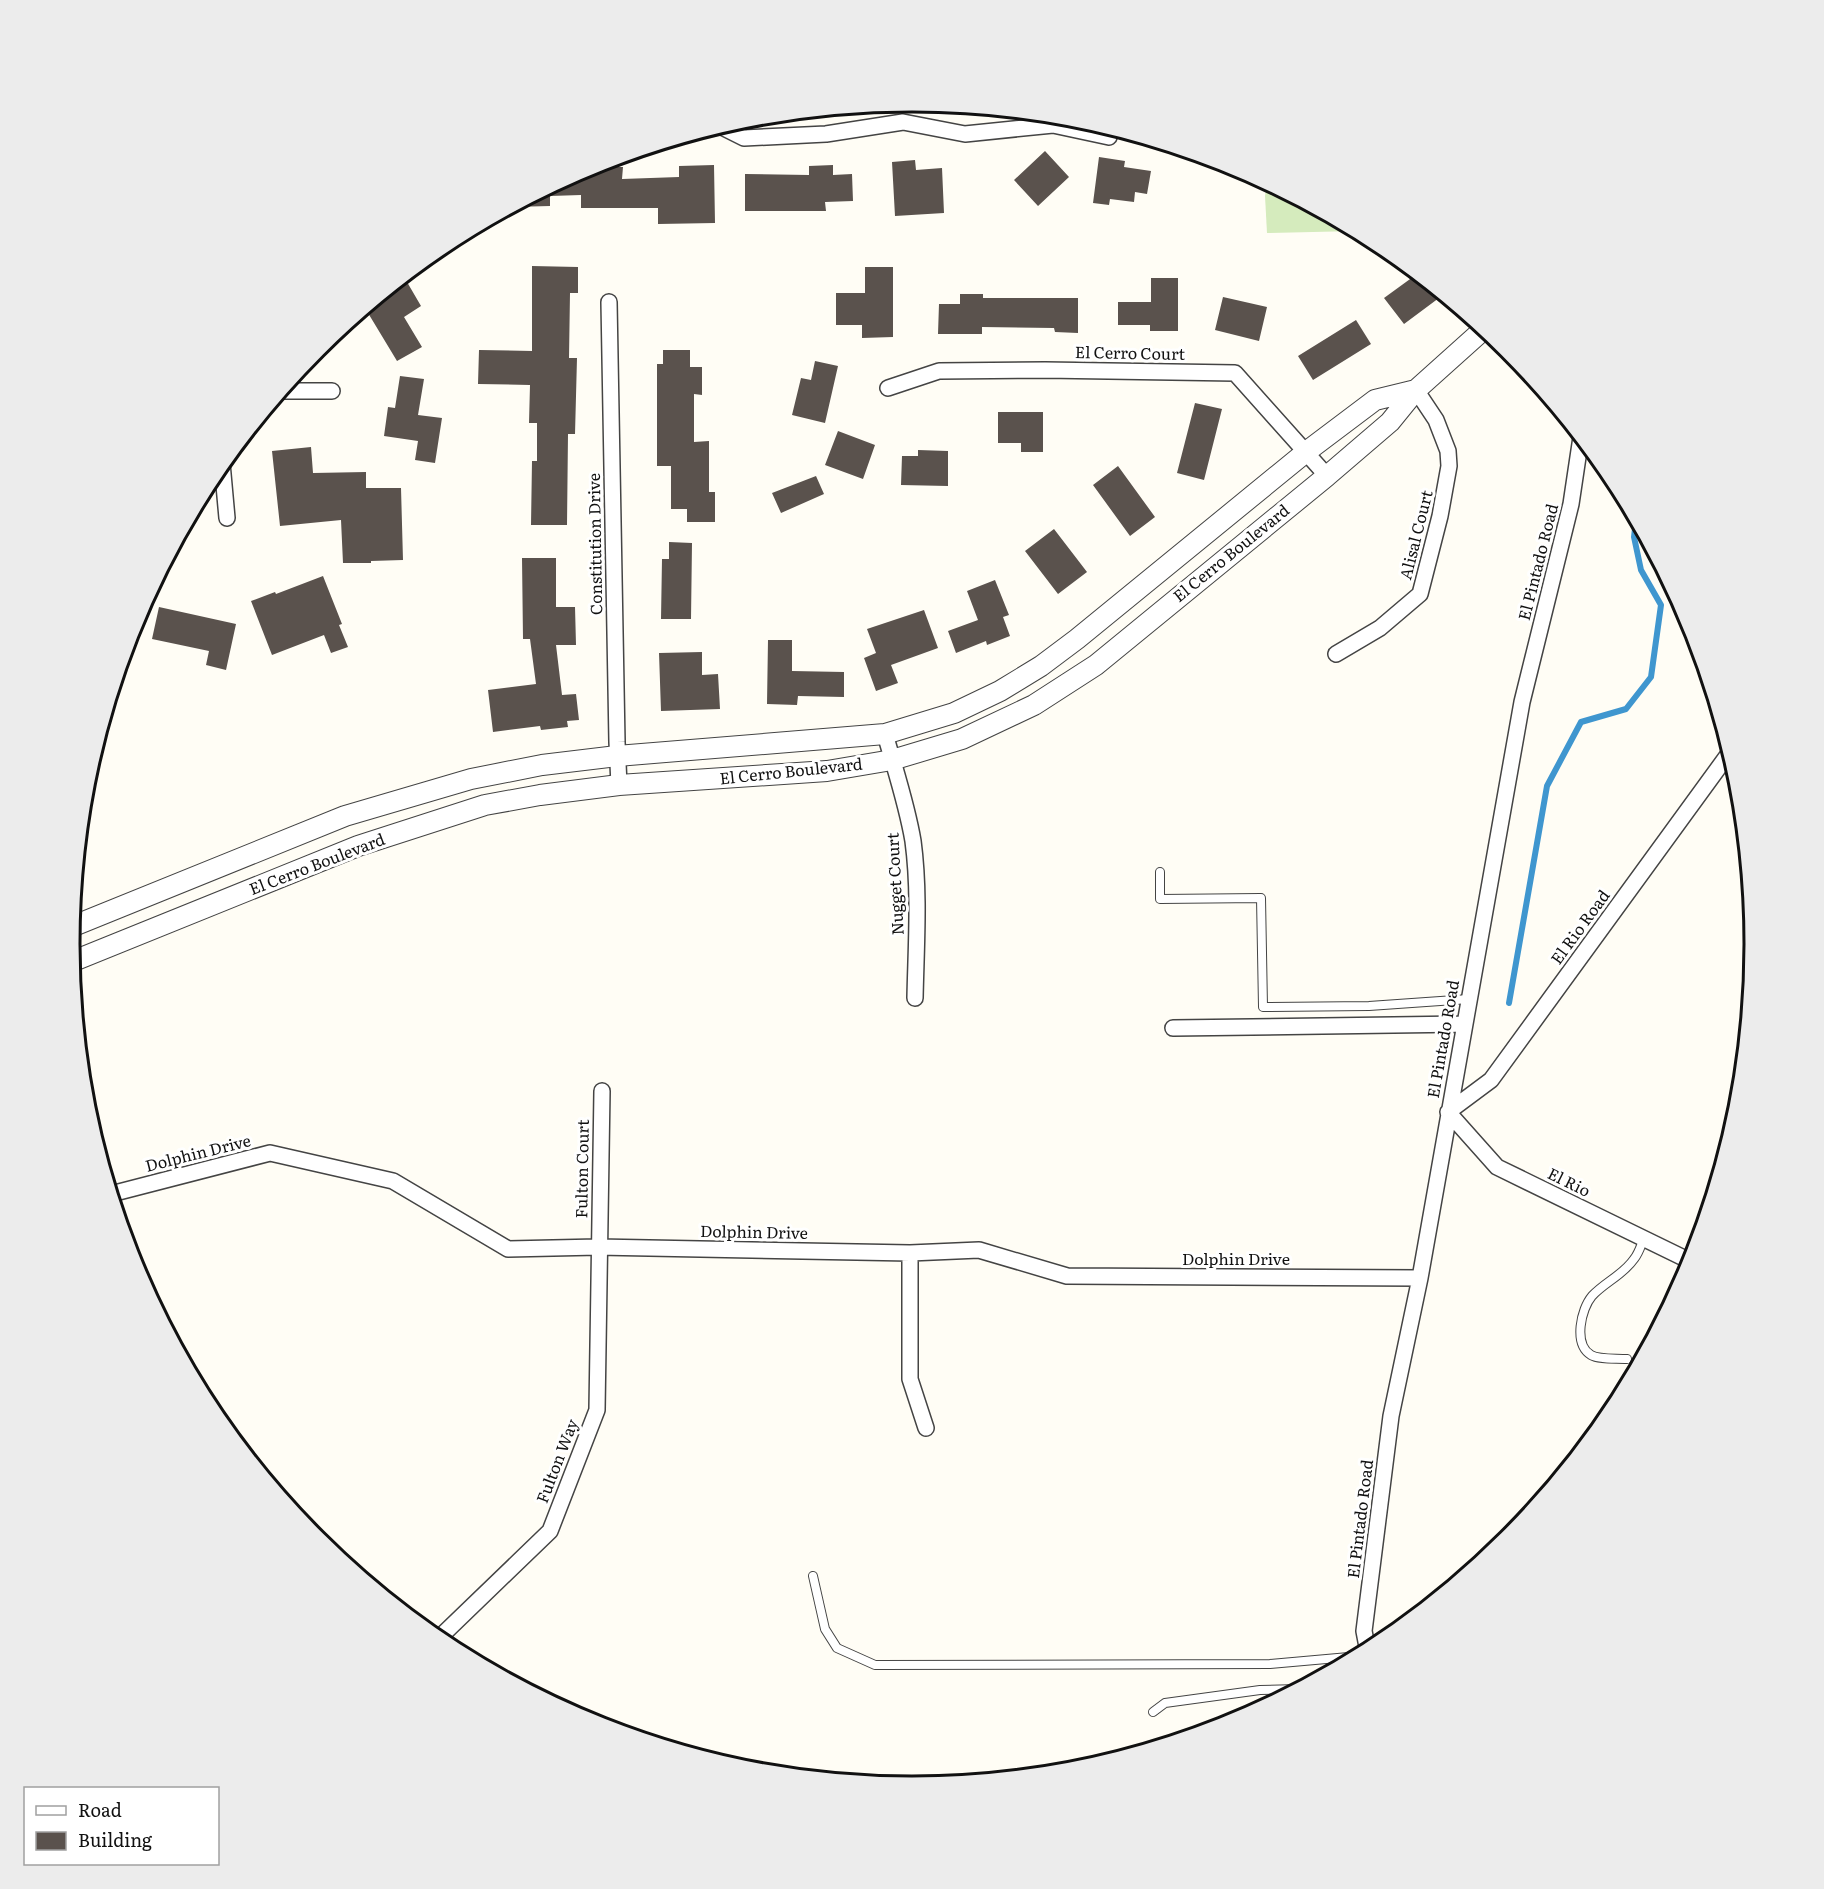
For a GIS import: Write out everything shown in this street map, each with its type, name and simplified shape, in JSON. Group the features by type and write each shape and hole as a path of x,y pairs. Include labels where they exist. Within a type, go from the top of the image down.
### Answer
{"street":[{"path":"732,132 744,138 825,134 903,122 965,134 1051,124"},
{"path":"1060,126 1109,137"},
{"name":"Constitution Drive","path":"609,302 619,785"},
{"name":"El Cerro Boulevard","path":"80,958 358,846 485,806 540,795 619,785 827,771 892,760 962,739 1034,705 1096,665 1390,422 1416,390 1478,335"},
{"name":"El Cerro Court","path":"888,388 939,371 1235,373 1327,476"},
{"name":"El Cerro Boulevard","path":"80,923 355,813 471,779 542,765 617,756 885,735 954,713 1000,691 1041,666 1087,632 1306,452 1375,400 1416,390"},
{"name":"Alisal Court","path":"1336,654 1380,628 1420,594 1443,505 1449,466 1448,451 1437,420 1416,390"},
{"path":"291,391 332,391"},
{"name":"El Pintado Road","path":"1366,1642 1364,1631 1391,1416 1420,1278 1522,702 1571,504 1579,448"},
{"path":"223,477 227,518"},
{"name":"Nugget Court","path":"885,735 909,818 913,845 916,905 915,998"},
{"name":"El Rio Road","path":"1448,1112 1491,1080 1724,761"},
{"path":"1173,1028 1464,1024"},
{"name":"Fulton Court","path":"598,1248 602,1091"},
{"name":"El Rio","path":"1448,1112 1497,1167 1683,1258"},
{"name":"Dolphin Drive","path":"118,1192 270,1153 393,1181 508,1249 598,1248 910,1253 979,1250 1067,1276 1420,1278"},
{"name":"Fulton Way","path":"444,1633 550,1531 597,1410 598,1248"},
{"path":"910,1253 910,1379 926,1428"}],"lane":[{"path":"1160,872 1161,899 1260,898 1263,1007 1369,1006 1469,999"},
{"path":"1628,1359 1592,1356 1584,1349 1581,1340 1581,1323 1585,1306 1593,1295 1625,1270 1635,1258 1644,1238"},
{"path":"813,1576 825,1629 837,1648 876,1665 1270,1664 1340,1658"},
{"path":"1153,1712 1165,1703 1260,1690 1283,1689"}],"green space":[{"path":"1266,191 1340,231 1267,233"}],"building":[{"path":"1045,151 1069,177 1038,206 1014,180"},
{"path":"1099,157 1125,161 1124,167 1151,171 1147,194 1135,192 1134,202 1110,199 1109,205 1093,203"},
{"path":"915,160 916,170 942,168 944,213 895,216 892,162"},
{"path":"714,165 715,223 658,224 658,208 581,208 581,195 550,196 550,206 528,207 593,175 614,167 623,167 622,179 679,177 679,166"},
{"path":"833,165 833,175 852,174 853,201 825,202 826,211 745,211 745,174 809,175 809,166"},
{"path":"532,266 578,267 578,293 570,293 569,358 577,358 575,434 568,434 567,525 531,525 532,461 537,461 537,423 529,423 530,385 478,384 479,350 532,351"},
{"path":"865,267 893,267 893,337 862,338 862,325 836,325 836,293 865,293"},
{"path":"1151,278 1178,278 1178,331 1150,331 1150,325 1118,325 1118,302 1151,302"},
{"path":"1411,278 1437,299 1404,324 1384,298"},
{"path":"407,282 421,306 404,317 422,347 397,361 369,314"},
{"path":"960,294 983,294 983,298 1078,298 1078,333 1055,332 1054,328 982,327 982,334 938,334 939,304 960,304"},
{"path":"1223,297 1267,307 1259,341 1215,330"},
{"path":"1356,320 1371,344 1313,380 1298,356"},
{"path":"663,350 690,350 690,367 702,367 702,395 694,394 694,442 709,441 709,492 715,492 715,522 687,522 687,509 671,509 671,466 657,466 657,364 663,364"},
{"path":"815,361 838,366 825,423 792,415 801,378 811,380"},
{"path":"400,376 424,379 418,415 442,418 435,463 415,460 418,441 384,436 388,407 395,408"},
{"path":"1195,403 1222,409 1204,480 1177,473"},
{"path":"998,412 1043,412 1043,452 1021,452 1021,443 998,443"},
{"path":"838,431 875,445 863,479 825,465"},
{"path":"311,447 313,473 366,472 366,488 401,488 403,560 343,563 341,520 280,526 272,451"},
{"path":"918,450 948,451 948,486 901,485 902,456 918,456"},
{"path":"1118,466 1155,517 1130,536 1093,485"},
{"path":"816,476 824,494 781,513 772,493"},
{"path":"1054,529 1087,572 1058,594 1025,551"},
{"path":"669,542 692,543 691,619 661,619 662,559 669,559"},
{"path":"522,558 556,558 556,607 575,607 576,645 556,645 562,695 576,694 579,720 567,721 568,727 541,730 540,726 493,732 488,690 536,684 530,639 523,639"},
{"path":"323,576 342,624 339,625 348,647 331,653 324,635 272,655 251,601"},
{"path":"995,580 1009,615 1003,617 1010,636 987,645 986,641 956,653 948,631 978,620 967,591"},
{"path":"159,607 236,624 226,670 206,665 209,651 152,639"},
{"path":"924,610 938,648 891,665 898,683 876,691 864,658 876,653 867,629"},
{"path":"768,640 792,640 792,671 844,672 844,697 798,696 797,705 767,704"},
{"path":"702,652 702,675 718,674 720,709 661,711 659,653"}],"waterway":[{"path":"1509,1003 1547,786 1581,722 1626,709 1651,677 1661,605 1641,570 1635,531"}]}
